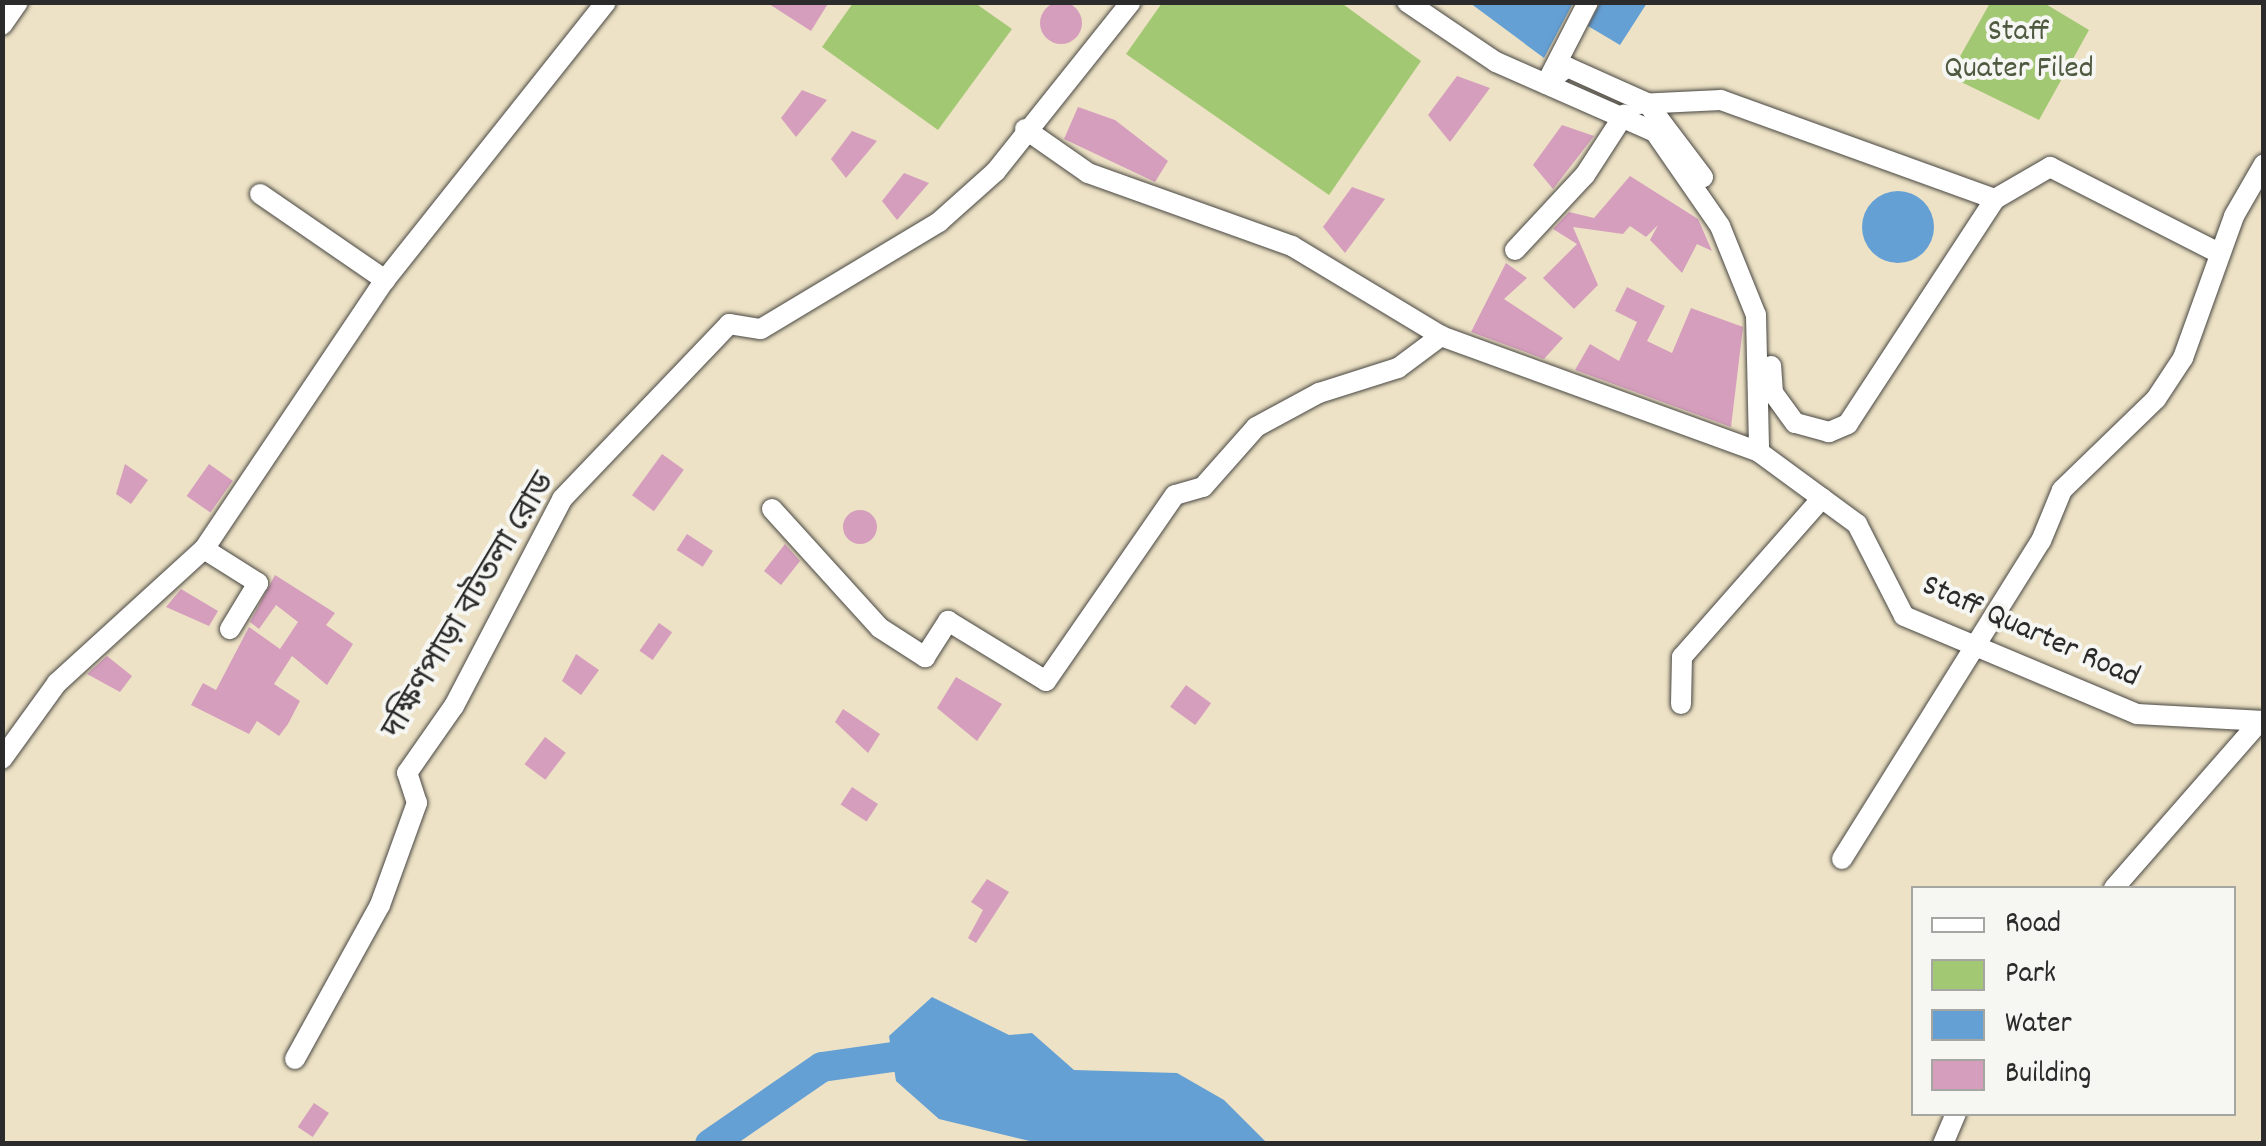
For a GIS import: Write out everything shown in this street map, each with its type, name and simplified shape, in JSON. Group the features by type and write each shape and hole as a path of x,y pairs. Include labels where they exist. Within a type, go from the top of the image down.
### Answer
{"street":[{"path":"2,25 18,2"},
{"path":"2,759 57,683 204,549 385,280 606,2"},
{"name":"দক্ষিণপাড়া বটতলা রোড","path":"295,1059 380,905 417,802 406,773 454,706 562,499 729,324 761,329 940,222 996,171 1024,129 1131,2"},
{"path":"1407,2 1546,84 1636,107 1722,100 1995,200"},
{"path":"1546,84 1588,2"},
{"path":"1636,107 1690,154 1732,231 1766,317 1773,393 1807,432 1848,424 1995,200 2050,167 2219,253"},
{"path":"1516,250 1585,176 1636,107"},
{"path":"1636,107 1697,186 1739,268 1761,349 1759,452"},
{"name":"Staff Quarter Road","path":"1024,129 1088,173 1292,246 1441,336 1759,452 1857,524 1904,616 1973,639 2137,714 2262,721"},
{"path":"1842,859 1973,639 2041,542 2078,466 2156,399 2183,358 2219,253 2264,164"},
{"path":"260,194 385,280"},
{"path":"772,509 854,603 910,648 926,657 948,621 1046,681 1175,495 1202,486 1256,426 1319,393 1398,368 1441,336"},
{"path":"1681,704 1682,657 1822,498"},
{"path":"204,549 258,583 230,629"},
{"path":"2116,886 2262,721"},
{"path":"1942,1144 1955,1116"}],"green space":[{"path":"1340,2 1421,61 1329,195 1126,54 1162,3"},
{"path":"853,3 975,3 1012,29 938,130 822,47"},
{"name":"Staff Quater Filed","path":"1990,3 2044,3 2089,30 2039,120 1949,76"}],"water":[{"path":"1600,2 1647,3 1620,45 1588,26"},
{"path":"1470,3 1573,3 1544,58"},
{"path":"1898,191 1923,202 1934,227 1923,252 1898,263 1873,252 1862,227 1873,202"},
{"path":"932,997 1009,1035 1032,1033 1074,1070 1177,1073 1224,1100 1267,1143 1038,1143 939,1119 896,1081 889,1036"}],"building":[{"path":"766,2 829,2 811,31"},
{"path":"1061,2 1076,8 1082,23 1076,38 1061,44 1046,38 1040,23 1046,8"},
{"path":"1457,76 1490,88 1450,142 1428,115"},
{"path":"802,90 827,100 796,137 781,118"},
{"path":"1078,107 1115,120 1168,161 1155,182 1064,139"},
{"path":"1562,125 1594,136 1553,189 1533,165"},
{"path":"852,131 877,141 846,178 831,159"},
{"path":"904,173 929,183 897,220 882,201"},
{"path":"1630,176 1698,219 1712,251 1697,244 1682,273 1650,240 1658,225 1646,237 1630,226 1623,234 1573,227 1598,285 1574,309 1543,278 1577,244 1553,229 1569,212 1594,218"},
{"path":"1352,187 1385,199 1345,253 1323,227"},
{"path":"1506,263 1527,278 1504,299 1563,338 1544,359 1471,332"},
{"path":"1627,287 1665,306 1647,341 1672,353 1691,308 1743,327 1731,427 1575,370 1590,344 1619,361 1637,322 1615,311"},
{"path":"662,454 684,470 654,511 632,495"},
{"path":"125,464 148,480 131,504 116,494"},
{"path":"209,464 233,481 210,513 187,496"},
{"path":"860,510 872,515 877,527 872,539 860,544 848,539 843,527 848,515"},
{"path":"687,534 713,551 703,567 677,550"},
{"path":"785,544 800,561 781,585 764,571"},
{"path":"275,575 335,613 326,625 353,644 327,685 292,656 274,684 300,701 288,724 279,736 257,721 249,734 191,705 203,683 216,690 249,627 280,649 298,622 276,605 259,629 250,622"},
{"path":"181,589 218,611 209,626 166,607"},
{"path":"659,623 672,632 653,660 639,651"},
{"path":"576,654 599,670 581,695 562,681"},
{"path":"107,656 132,676 120,692 87,674"},
{"path":"956,677 1002,704 977,741 937,708"},
{"path":"1186,685 1211,703 1195,725 1170,707"},
{"path":"843,709 880,734 868,753 835,722"},
{"path":"545,737 566,753 545,780 525,764"},
{"path":"852,787 878,804 867,821 841,805"},
{"path":"987,879 1009,892 976,943 968,938 983,910 971,902"},
{"path":"314,1103 329,1113 313,1137 298,1127"}],"waterway":[{"path":"710,1144 822,1067 934,1051"}]}
